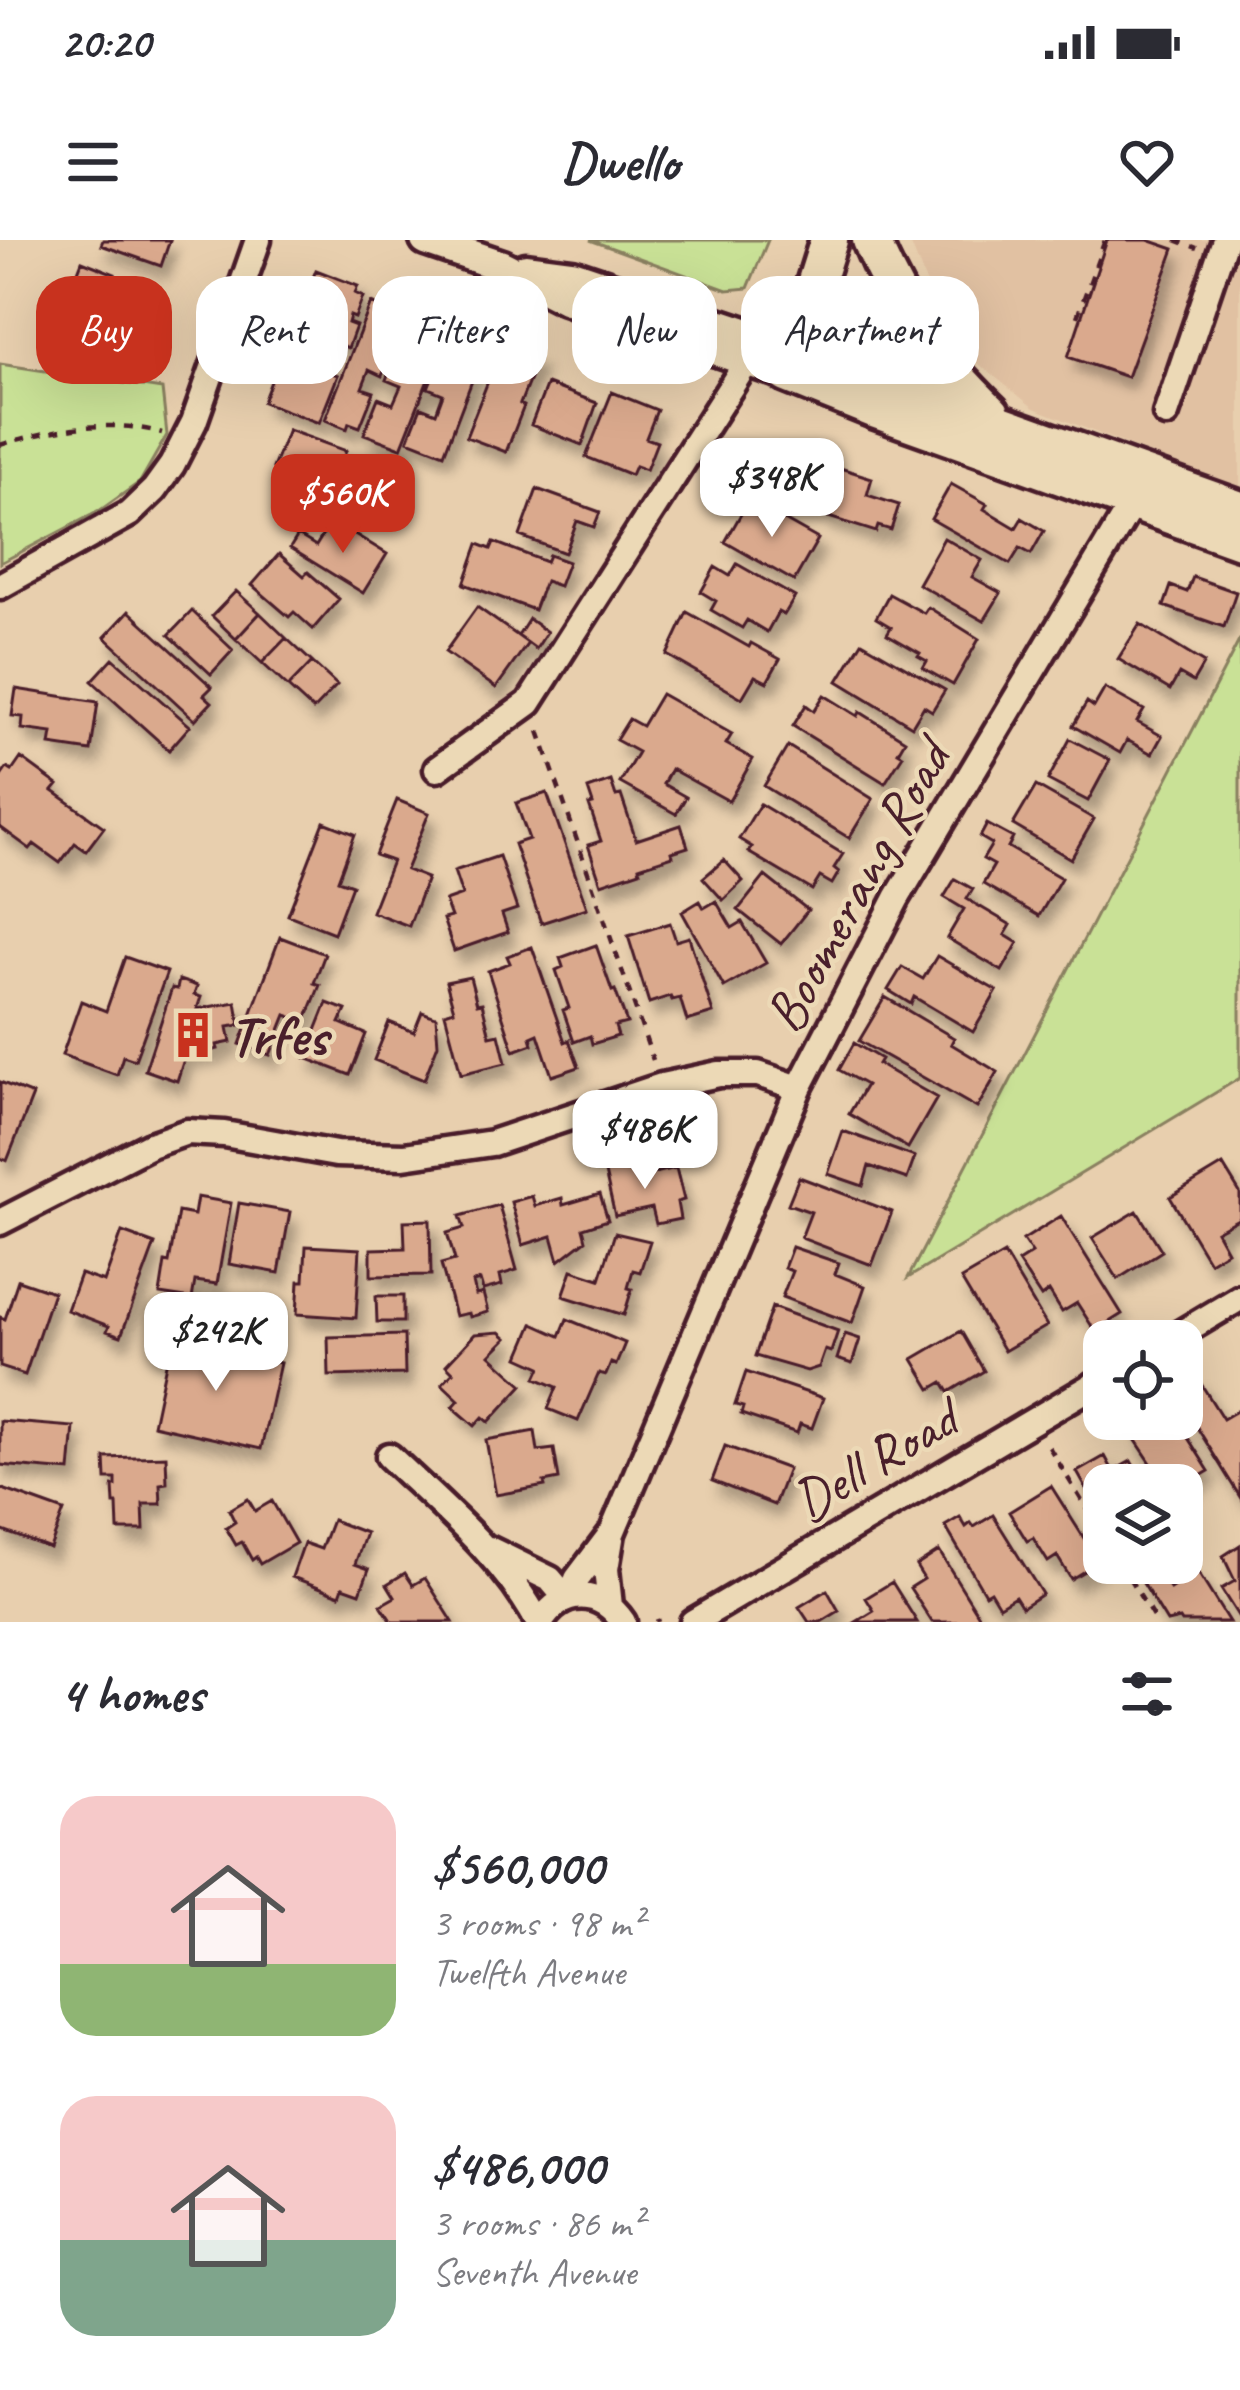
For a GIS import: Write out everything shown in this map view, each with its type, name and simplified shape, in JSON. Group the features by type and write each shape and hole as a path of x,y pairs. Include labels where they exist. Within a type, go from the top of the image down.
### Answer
{"main road":[{"path":"812,276 829,240"},
{"path":"871,240 902,306 925,341 1000,422"},
{"path":"826,384 874,409 1240,540"},
{"path":"869,384 1000,422 1240,509"}],"street":[{"path":"0,586 129,514 154,490 194,422 258,240"},
{"path":"426,240 502,266 572,275 741,343"},
{"path":"1166,414 1226,240"},
{"path":"437,769 530,703 753,384"},
{"name":"Boomerang Road","path":"616,1614 606,1569 612,1533 799,1088 897,898 1133,502"},
{"path":"0,1222 150,1145 187,1132 212,1132 336,1154 404,1156 492,1143 662,1086 718,1074 758,1074 799,1088"},
{"path":"1203,1320 1240,1298"},
{"name":"Dell Road","path":"693,1622 1083,1391"},
{"path":"389,1456 482,1545 540,1622"},
{"name":"Boomerang Road","path":"568,1598 612,1533"},
{"path":"482,1545 550,1579 568,1598"},
{"name":"Boomerang Road","path":"540,1622 550,1608 568,1598 588,1598 616,1614"}],"path":[{"path":"1077,317 1105,240"},
{"path":"0,445 65,430 137,426 175,436"},
{"path":"539,732 653,1060"},
{"path":"1049,1447 1083,1503"},
{"path":"1133,1584 1156,1622"}],"shaded area":[{"path":"909,240 1240,240 1240,489 1034,408 979,364 979,276 924,276"}],"green space":[{"path":"590,240 768,240 753,276 741,276 741,289 717,286 717,276 689,276"},
{"path":"0,364 36,370 36,384 130,384 162,389 167,435 140,482 99,511 0,563"},
{"path":"1240,639 1240,1078 908,1278"}],"building":[{"path":"103,240 170,240 161,266 101,245"},
{"path":"1107,240 1148,240 1174,249 1127,377 1068,357"},
{"path":"82,261 115,274 114,276 76,276"},
{"path":"348,282 358,286 355,293 363,297 355,318 350,316 348,323"},
{"path":"371,303 372,371 362,388 374,392 360,427 349,423 347,429 325,420 339,384 348,384 348,362"},
{"path":"348,323 356,326 348,348"},
{"path":"270,384 334,384 319,423 263,402"},
{"path":"396,384 426,384 401,448 364,434 378,398 393,404 401,386"},
{"path":"430,384 471,384 444,454 408,440 421,407 436,413 443,394 428,388"},
{"path":"487,384 528,384 506,452 466,437"},
{"path":"547,384 597,403 582,445 531,425"},
{"path":"612,392 657,410 646,438 657,442 646,470 635,466 631,475 586,457"},
{"path":"288,430 346,451 331,491 273,468"},
{"path":"837,467 872,478 867,495 899,505 891,530 878,526 876,532 822,515"},
{"path":"951,484 987,504 984,509 1016,528 1022,518 1044,531 1031,554 1020,548 1010,564 931,519"},
{"path":"537,489 600,512 594,527 577,521 565,553 520,536"},
{"path":"749,500 818,539 794,581 725,542"},
{"path":"332,520 387,554 363,593 290,548 298,535 316,546"},
{"path":"944,538 982,560 972,577 1001,593 984,621 918,584"},
{"path":"494,542 546,562 549,555 568,562 559,586 545,581 534,610 464,584 478,544 491,549"},
{"path":"279,554 339,599 313,629 294,612 289,617 252,585"},
{"path":"737,564 795,597 784,615 778,612 767,632 747,620 742,628 711,610 716,601 701,592 715,567 730,576"},
{"path":"1193,577 1236,592 1224,627 1164,606 1171,586 1187,592"},
{"path":"236,591 260,613 236,639 212,616"},
{"path":"889,594 924,613 928,607 979,639 953,685 923,668 927,661 920,653 887,634 891,627 876,618"},
{"path":"477,607 528,643 496,688 445,652"},
{"path":"129,611 212,687 204,695 212,702 195,720 105,637"},
{"path":"192,611 233,650 211,674 169,635"},
{"path":"687,612 780,659 767,682 755,676 742,698 667,655"},
{"path":"260,613 286,638 262,663 236,639"},
{"path":"529,619 547,632 536,649 518,636"},
{"path":"1140,624 1204,663 1193,682 1179,674 1170,690 1118,659"},
{"path":"286,638 312,662 288,687 262,663"},
{"path":"862,642 945,690 932,711 924,706 912,726 838,681"},
{"path":"113,658 190,726 169,750 92,681"},
{"path":"312,662 337,685 313,710 288,687"},
{"path":"1105,688 1144,710 1137,722 1162,736 1152,754 1127,740 1120,753 1073,726 1087,702 1094,707"},
{"path":"16,689 98,702 91,751 50,745 52,733 22,729 23,717 12,716"},
{"path":"661,694 732,734 726,744 753,759 729,801 671,769 663,784 686,797 676,814 620,783 638,752 616,740 629,719 642,726"},
{"path":"824,695 905,740 898,752 903,755 885,783 793,726 806,705 814,711"},
{"path":"1070,739 1110,760 1088,801 1048,780"},
{"path":"788,746 873,799 849,838 764,786"},
{"path":"21,758 58,785 53,791 104,827 86,851 75,843 60,863 0,827 0,778"},
{"path":"611,781 616,796 621,795 636,840 681,825 688,847 601,884 588,845 601,841 588,789"},
{"path":"1036,786 1094,819 1071,859 1013,825"},
{"path":"547,793 587,908 541,923 514,844 529,839 516,803"},
{"path":"397,800 429,813 406,870 427,878 409,926 372,912 392,861 375,855"},
{"path":"760,804 843,854 834,868 839,872 832,884 820,877 812,890 748,852 752,847 739,839"},
{"path":"324,822 355,834 338,880 352,885 334,933 288,915"},
{"path":"987,824 1013,838 1008,847 1061,878 1039,916 983,884 994,865 983,859 992,844 980,837"},
{"path":"499,856 517,909 502,914 508,932 454,951 443,919 451,917 445,901 462,895 454,871"},
{"path":"724,860 743,881 723,900 703,878"},
{"path":"765,876 808,910 781,944 738,910"},
{"path":"955,879 973,889 967,899 1011,925 1005,935 1018,943 1002,971 947,938 964,909 944,897"},
{"path":"700,901 704,908 716,901 732,928 742,922 766,963 724,987 682,912"},
{"path":"670,923 676,941 689,937 713,1013 687,1021 680,998 649,1003 628,936"},
{"path":"280,937 325,954 314,983 320,985 305,1022 286,1015 270,1055 240,1044"},
{"path":"596,945 627,1023 615,1026 618,1036 592,1044 590,1036 574,1042 556,970 563,967 560,958"},
{"path":"532,947 565,1042 569,1040 579,1067 552,1076 538,1034 531,1037 533,1044 514,1051 488,971 510,963 507,956"},
{"path":"937,956 997,991 973,1032 914,997 911,1004 888,990 902,967 923,979"},
{"path":"125,957 167,972 135,1060 123,1056 117,1075 62,1055 81,1001 106,1011"},
{"path":"470,977 490,1036 499,1034 506,1063 461,1074 445,1013 454,1010 446,982"},
{"name":"Trfes","path":"179,980 197,986 194,995 201,997 197,1009 236,1002 240,1025 228,1027 231,1042 217,1045 218,1049 191,1055 189,1043 185,1044 177,1081 145,1070 172,988 177,989"},
{"path":"885,997 954,1038 951,1044 998,1072 977,1108 859,1041"},
{"path":"327,1003 346,1010 340,1023 366,1034 350,1075 305,1058"},
{"path":"422,1012 436,1017 438,1044 424,1080 374,1060 389,1022 414,1032"},
{"path":"854,1043 881,1059 878,1064 937,1098 908,1148 849,1114 866,1085 839,1070"},
{"path":"0,1082 33,1095 7,1161 0,1158"},
{"path":"843,1131 915,1157 907,1179 869,1166 863,1186 828,1174"},
{"path":"634,1161 638,1177 676,1168 684,1200 677,1202 680,1219 656,1224 652,1208 615,1216 604,1168"},
{"path":"1223,1165 1240,1193 1240,1218 1216,1231 1227,1251 1209,1262 1170,1197"},
{"path":"799,1177 892,1212 872,1265 801,1238 811,1212 788,1204"},
{"path":"600,1194 608,1220 583,1228 586,1240 559,1261 552,1236 523,1245 511,1202 532,1196 535,1206 562,1198 563,1205"},
{"path":"197,1197 231,1203 217,1284 195,1281 192,1299 160,1294 178,1212 194,1215"},
{"path":"239,1203 290,1212 279,1273 229,1264"},
{"path":"499,1205 517,1270 500,1275 502,1285 483,1290 480,1280 473,1282 476,1295 483,1293 488,1312 455,1316 441,1264 455,1260 447,1233 464,1228 460,1216"},
{"path":"1137,1211 1162,1251 1118,1279 1092,1238"},
{"path":"1061,1216 1122,1314 1112,1320 1088,1320 1077,1303 1062,1312 1049,1291 1041,1297 1018,1262 1032,1253 1023,1240"},
{"path":"430,1220 431,1275 371,1276 371,1249 405,1248 404,1221"},
{"path":"122,1232 155,1244 121,1336 107,1331 109,1326 67,1310 80,1274 104,1282"},
{"path":"615,1233 650,1241 640,1272 633,1270 624,1315 563,1296 572,1270 600,1279"},
{"path":"306,1246 360,1249 356,1318 297,1314"},
{"path":"792,1247 839,1263 835,1274 865,1286 852,1323 782,1297 792,1271 784,1268"},
{"path":"1004,1254 1047,1326 1004,1351 961,1279"},
{"path":"18,1280 53,1292 25,1375 0,1367 0,1317 5,1319"},
{"path":"376,1296 403,1296 403,1322 377,1322"},
{"path":"772,1307 838,1331 831,1352 825,1350 819,1367 807,1371 755,1356"},
{"path":"567,1319 625,1343 616,1365 611,1363 606,1375 599,1373 578,1421 548,1409 557,1387 536,1378 541,1367 519,1357 533,1324 560,1336"},
{"path":"961,1331 984,1371 949,1392 943,1382 931,1389 913,1359"},
{"path":"500,1332 507,1338 490,1355 523,1385 489,1422 483,1417 475,1426 453,1407 459,1400 442,1384 453,1372 446,1365 475,1334"},
{"path":"845,1334 860,1339 852,1364 837,1359"},
{"path":"404,1335 405,1374 329,1376 328,1337"},
{"path":"171,1340 280,1363 261,1449 153,1425"},
{"path":"746,1372 823,1398 812,1428 800,1424 797,1433 741,1414 743,1407 735,1405"},
{"path":"1203,1387 1223,1419 1240,1409 1240,1497 1203,1437"},
{"path":"0,1421 74,1427 70,1471 0,1465"},
{"path":"535,1431 538,1451 554,1449 559,1479 496,1495 486,1440"},
{"path":"1136,1440 1189,1440 1209,1471 1203,1475 1203,1464 1151,1463"},
{"path":"725,1446 788,1469 774,1505 712,1481"},
{"path":"166,1456 167,1483 160,1484 161,1504 143,1504 144,1530 118,1530 116,1479 106,1479 105,1458"},
{"path":"1051,1486 1083,1537 1083,1572 1071,1579 1057,1556 1048,1562 1033,1538 1027,1541 1009,1512"},
{"path":"0,1488 64,1511 50,1548 0,1530"},
{"path":"248,1499 255,1511 272,1501 296,1543 260,1564 256,1557 252,1560 242,1542 236,1545 226,1528 235,1522 229,1510"},
{"path":"993,1515 1042,1594 1022,1607 1015,1596 999,1606 990,1591 985,1594 945,1526 960,1517 966,1527 971,1523 974,1527"},
{"path":"332,1520 366,1533 355,1564 369,1569 360,1593 343,1587 340,1595 292,1577 304,1543 321,1549"},
{"path":"1240,1545 1240,1619 1221,1589 1235,1581 1223,1556"},
{"path":"939,1551 983,1622 932,1622 910,1588 924,1579 916,1566"},
{"path":"405,1573 413,1585 425,1578 453,1622 392,1622 381,1605 395,1597 387,1584"},
{"path":"1203,1581 1229,1622 1180,1619 1167,1622 1143,1584 1167,1584 1170,1589"},
{"path":"892,1582 917,1622 856,1622 874,1611 866,1598"},
{"path":"827,1590 839,1611 821,1622 809,1622 799,1607"}],"place":[{"name":"Trfes","path":"193,1035"}]}
